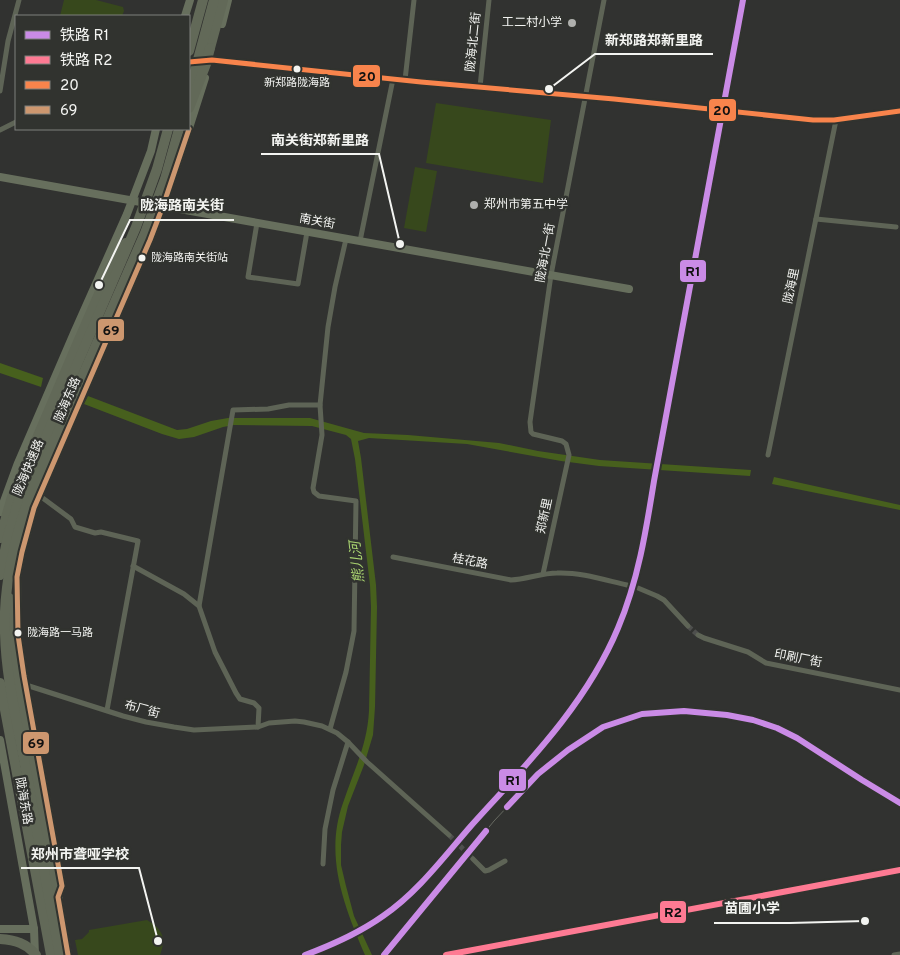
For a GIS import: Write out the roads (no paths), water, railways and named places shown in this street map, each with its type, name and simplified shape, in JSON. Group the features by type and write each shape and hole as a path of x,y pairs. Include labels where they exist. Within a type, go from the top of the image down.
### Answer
{"highway":[{"path":"190,22 195,0"},
{"path":"190,47 203,0"},
{"path":"190,89 214,0"},
{"path":"190,105 206,64 223,0"},
{"name":"陇海快速路","path":"60,955 10,681 4,632 6,590 10,563 27,503 160,194 180,130"},
{"name":"陇海快速路","path":"0,575 8,536 19,500 136,227 157,168 166,132"},
{"path":"0,538 9,506 111,266 136,227"},
{"path":"6,590 9,597 11,642 58,897"},
{"path":"0,682 51,955"},
{"path":"0,940 19,942 30,948 36,955"}],"street":[{"path":"16,15 20,0"},
{"path":"185,15 190,0"},
{"name":"陇海东路","path":"190,126 212,60 228,0"},
{"path":"405,80 414,0"},
{"name":"陇海北二街","path":"480,87 489,0"},
{"name":"陇海北一街","path":"569,455 566,444 533,434 530,428 551,275 604,0"},
{"path":"0,91 8,40 15,17"},
{"path":"190,62 212,60 813,120 836,120 900,111"},
{"path":"360,241 393,79"},
{"name":"陇海里","path":"768,455 836,120"},
{"path":"0,130 15,122"},
{"name":"陇海东路","path":"0,512 18,463 132,201 151,151 156,130"},
{"name":"陇海东路","path":"68,955 58,897 62,886 18,636 17,577 28,526 150,240 189,130"},
{"name":"南关街","path":"0,177 629,289"},
{"path":"816,219 896,227"},
{"path":"257,223 248,277 298,284 307,232"},
{"path":"346,239 328,327 320,405 322,435 313,480 314,492 319,496 356,501 354,631 346,672 330,729 348,742 449,835"},
{"path":"258,728 259,708 251,702 240,699 236,693 215,652 199,606 233,410 268,409 289,405 320,405"},
{"name":"郑新里","path":"543,574 569,455"},
{"path":"40,496 71,520 75,527 138,542 107,710"},
{"name":"桂花路","path":"393,557 511,580 543,574"},
{"path":"133,566 184,594 199,606"},
{"path":"543,574 572,573 627,585"},
{"path":"638,588 664,600 688,626"},
{"name":"印刷厂街","path":"698,635 748,652 766,663 900,690"},
{"name":"布厂街","path":"26,685 146,722 194,730 258,728 270,723 295,721 330,729"},
{"name":"陇海东路","path":"0,740 34,929 36,955"},
{"path":"323,864 325,829 333,790 348,742"},
{"path":"473,859 485,870 489,870 506,861"},
{"path":"0,929 34,929"},
{"path":"894,955 900,954"}],"tunnel":[{"path":"688,626 698,635"},
{"path":"449,835 473,859"}],"railway":[{"path":"305,955 345,938 374,922 395,907 418,886 553,734 589,683 605,656 618,628 631,592 644,537 743,0"},
{"path":"384,955 494,821 538,774 568,750 603,727 642,714 684,711 727,715 753,720 777,728 797,738 900,803"},
{"path":"446,955 900,870"}],"rail line":[{"name":"R1","path":"305,955 345,938 374,922 395,907 418,886 553,734 589,683 605,656 618,628 631,592 644,537 743,0"},
{"name":"R1","path":"507,807 538,774 568,750 603,727 642,714 684,711 727,715 753,720 777,728 797,738 900,803"},
{"name":"R1","path":"384,955 486,831"},
{"name":"R2","path":"446,955 900,870"}],"place":[{"name":"工二村小学","path":"572,23"},
{"name":"新郑路陇海路","path":"297,69"},
{"name":"新郑路郑新里路","path":"549,89"},
{"name":"郑州市第五中学","path":"474,205"},
{"name":"南关街郑新里路","path":"400,244"},
{"name":"陇海路南关街站","path":"142,258"},
{"name":"陇海路南关街","path":"99,285"},
{"name":"陇海路一马路","path":"18,633"},
{"name":"苗圃小学","path":"865,921"},
{"name":"郑州市聋哑学校","path":"158,941"}],"water label":[{"name":"熊儿河","path":"358,562"}]}
